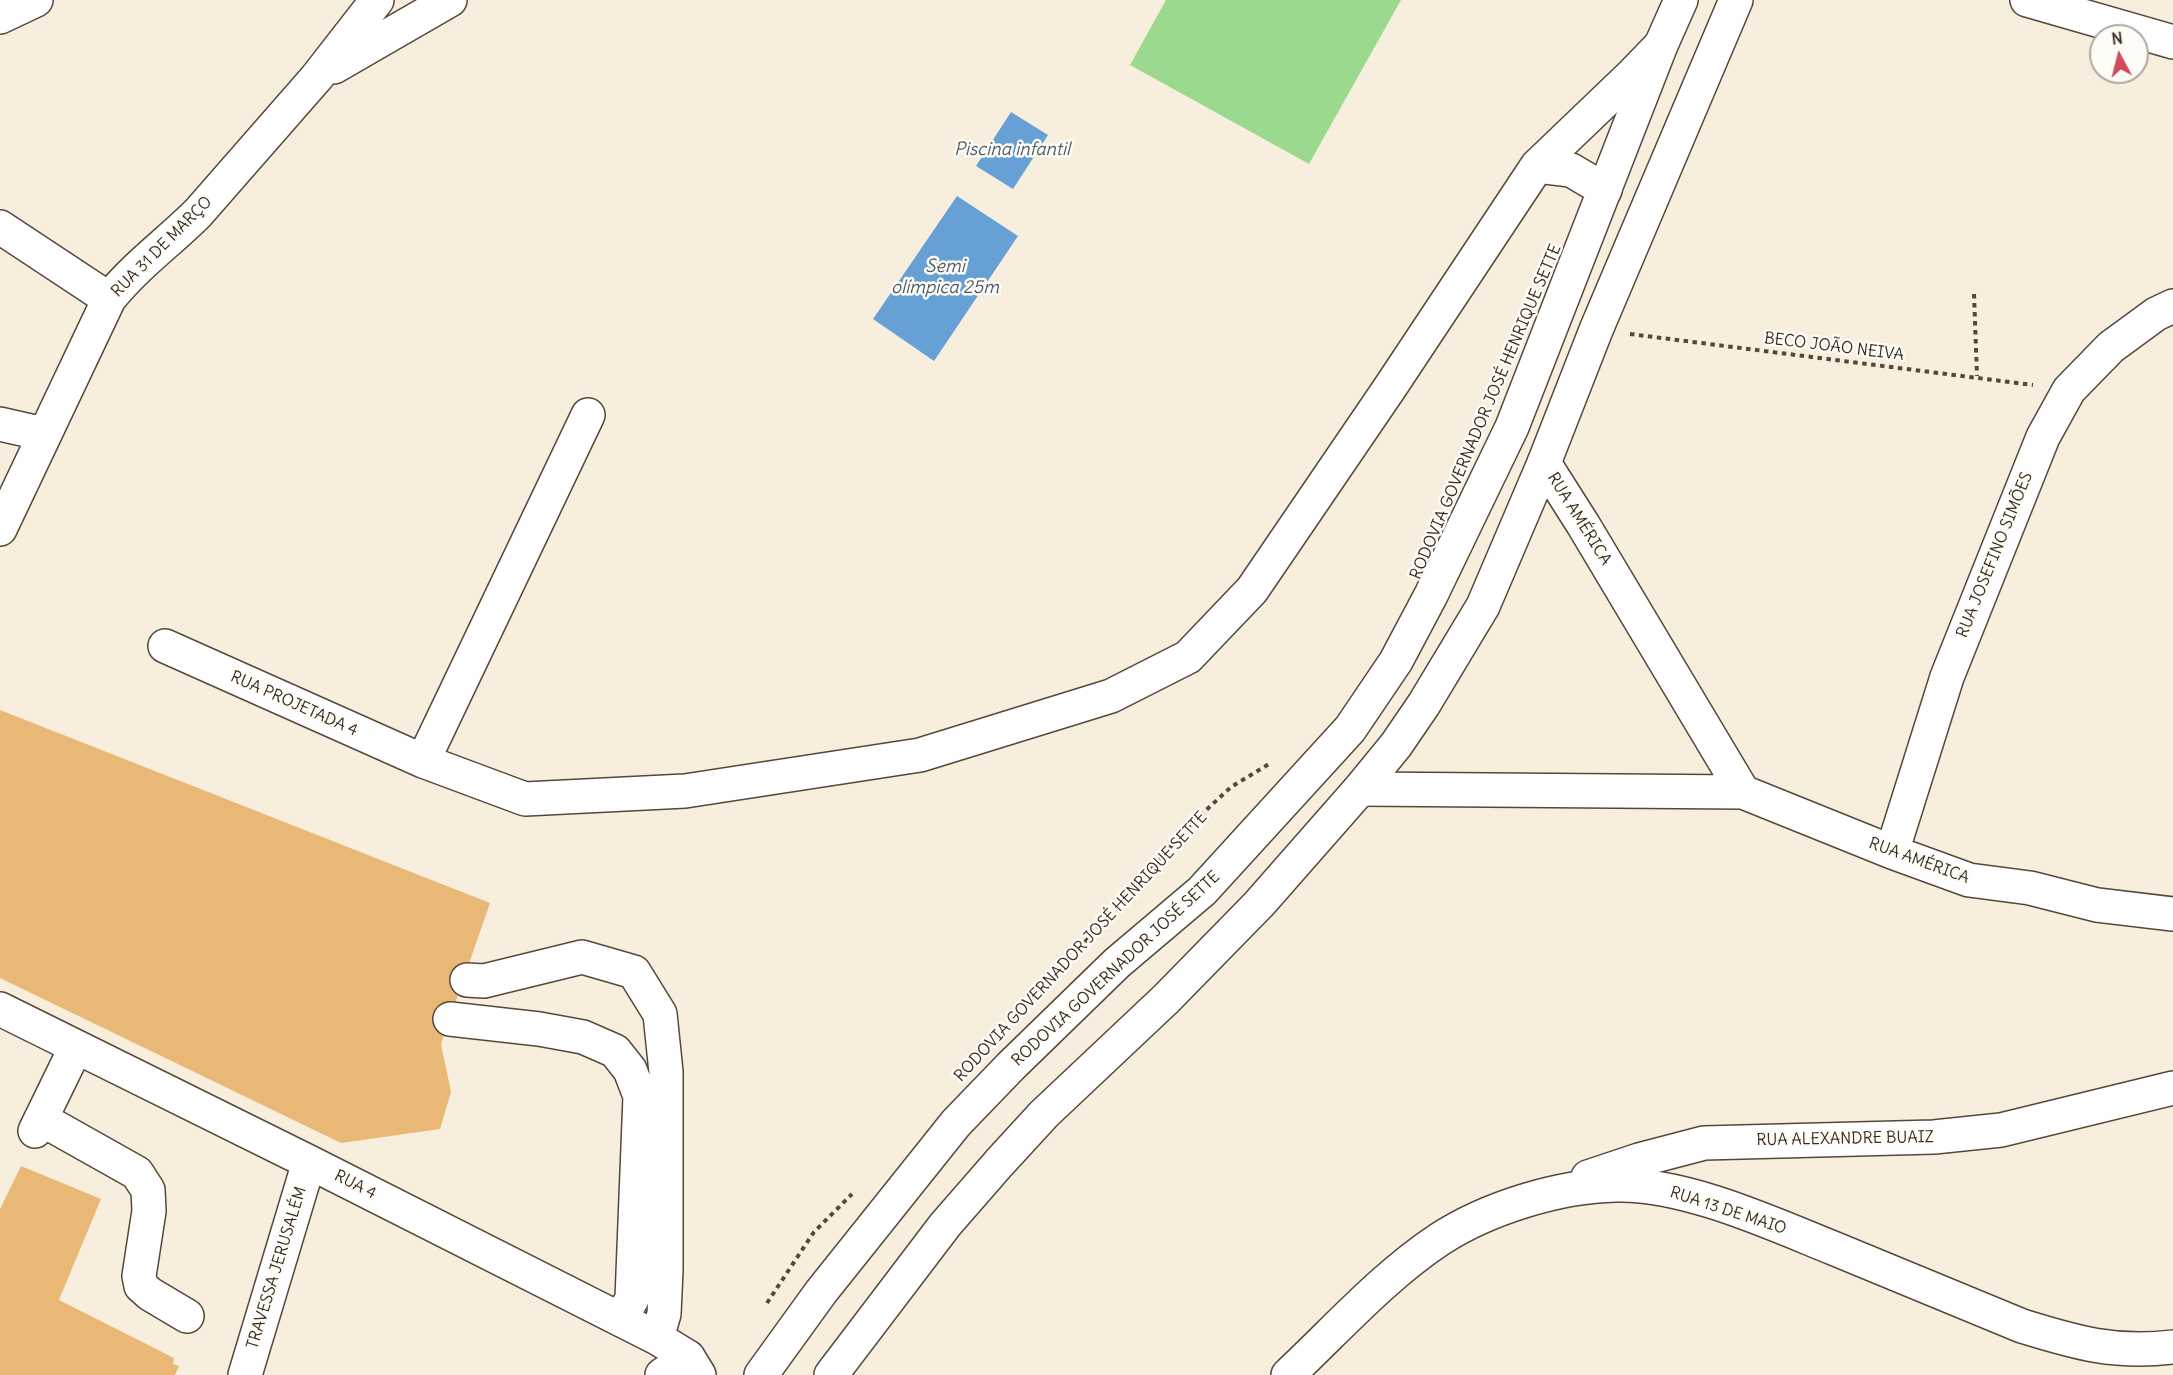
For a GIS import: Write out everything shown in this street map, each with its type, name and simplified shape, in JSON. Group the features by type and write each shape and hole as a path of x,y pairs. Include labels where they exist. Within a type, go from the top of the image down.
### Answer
{"street":[{"path":"0,17 36,0"},
{"name":"RUA 31 DE MARÇO","path":"0,529 109,299 134,271 180,232 198,213 317,77 377,0"},
{"path":"317,77 450,0"},
{"name":"RODOVIA GOVERNADOR JOSÉ HENRIQUE SETTE","path":"1452,551 1512,426 1661,45 1681,0"},
{"path":"831,1375 945,1225 999,1163 1044,1114 1166,999 1259,904 1360,789 1396,745 1424,704 1484,606 1544,463 1596,330 1736,0"},
{"path":"2026,0 2173,42"},
{"name":"RUA PROJETADA 4","path":"165,646 423,761 525,799 685,791 920,755 1111,696 1188,657 1252,590 1537,166 1661,45"},
{"path":"1537,166 1571,171 1605,190"},
{"path":"0,227 109,299"},
{"name":"RUA JOSEFINO SIMÕES","path":"1892,852 1947,677 2043,437 2069,390 2111,346 2156,314 2173,306"},
{"path":"423,761 588,415"},
{"path":"0,424 44,434"},
{"name":"RUA AMÉRICA","path":"1544,463 1743,792"},
{"name":"RODOVIA GOVERNADOR JOSÉ SETTE","path":"760,1375 821,1292 956,1124 1011,1066 1117,963 1202,891 1350,729 1396,661 1452,551"},
{"name":"RUA AMÉRICA","path":"1360,789 1743,792 1892,852 1969,880 2030,888 2097,905 2173,914"},
{"path":"467,980 484,981 582,957 634,972 660,1014 666,1072 666,1270 664,1314 657,1338"},
{"name":"RUA 4","path":"0,1010 309,1162 657,1338 693,1366"},
{"path":"450,1019 539,1029 583,1037 615,1051 630,1070 640,1096 640,1108 632,1299 620,1319"},
{"path":"76,1047 38,1125 137,1173 148,1190 149,1211 139,1276 141,1286 150,1294 188,1316"},
{"name":"RUA ALEXANDRE BUAIZ","path":"1521,1200 1639,1160 1704,1143 1934,1137 2001,1130 2173,1088"},
{"name":"TRAVESSA JERUSALÉM","path":"245,1375 309,1162"},
{"name":"RUA 13 DE MAIO","path":"1288,1375 1401,1268 1441,1238 1521,1200 1577,1189 1617,1185 1667,1190 1719,1204 1783,1227 2022,1326 2063,1339 2102,1348 2142,1351 2173,1347"},
{"path":"662,1375 693,1366"}],"path":[{"path":"1974,294 1977,376"},
{"name":"BECO JOÃO NEIVA","path":"1596,330 1977,376 2069,390"},
{"name":"RODOVIA GOVERNADOR JOSÉ HENRIQUE SETTE","path":"1079,949 1188,826 1231,787 1275,760"},
{"path":"765,1308 814,1232 853,1193"}],"green space":[{"path":"1166,0 1401,0 1309,164 1130,65"}],"water":[{"name":"Piscina infantil","path":"1011,112 1048,135 1013,189 976,166"},
{"name":"Semi olímpica 25m","path":"957,196 1018,236 934,361 873,319"}],"building":[{"path":"0,710 490,903 441,1044 451,1092 440,1129 341,1143 0,978"},
{"path":"21,1166 101,1199 59,1300 174,1358 173,1364 179,1366 175,1375 0,1375 0,1209"}]}
